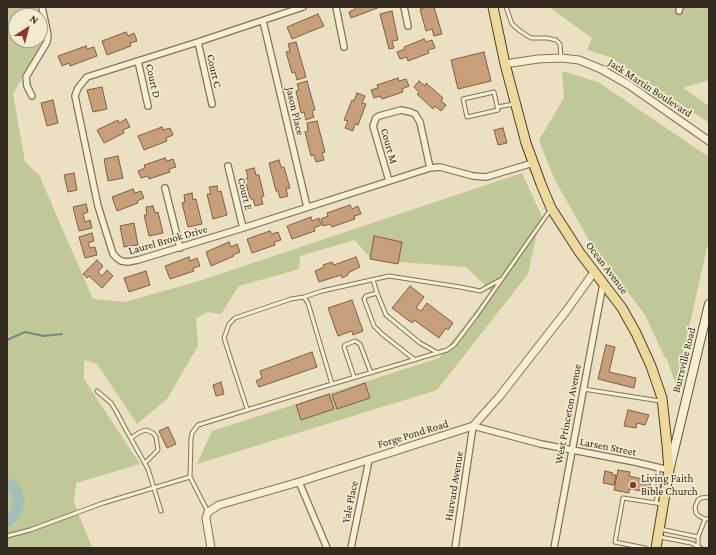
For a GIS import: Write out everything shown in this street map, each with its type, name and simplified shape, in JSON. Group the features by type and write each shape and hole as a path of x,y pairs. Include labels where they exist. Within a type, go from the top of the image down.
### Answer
{"main road":[{"name":"Ocean Avenue","path":"493,7 505,64 526,143 551,208 580,253 622,308 636,333 651,366 662,401 669,470 659,504 656,548"},
{"name":"Burrsville Road","path":"669,470 707,319 709,304"},
{"path":"666,431 681,422"}],"street":[{"path":"32,96 27,86 26,77 47,42 48,35 42,7"},
{"name":"Laurel Brook Drive","path":"303,7 87,78 76,92 74,96 98,206 113,254 121,261 128,262 138,260 180,248 430,168 440,167 473,176 486,177 534,163"},
{"path":"336,7 344,47"},
{"path":"404,7 408,26"},
{"name":"Jason Place","path":"263,20 307,207"},
{"name":"Court C","path":"198,42 212,104"},
{"name":"Jack Martin Boulevard","path":"505,64 538,59 561,58 579,60 601,69 629,85 709,141"},
{"name":"Court D","path":"138,61 148,106"},
{"name":"Court M","path":"389,181 373,126 376,118 387,113 401,110 415,114 420,122 430,168"},
{"name":"Court E","path":"228,166 243,228"},
{"path":"165,188 180,248"},
{"path":"474,426 499,397 562,317 594,272"},
{"name":"West Princeton Avenue","path":"554,548 603,284"},
{"name":"Larsen Street","path":"474,426 541,444 669,470"},
{"name":"Forge Pond Road","path":"208,512 219,505 298,482 474,426"},
{"name":"Harvard Avenue","path":"455,548 474,426"},
{"name":"Yale Place","path":"351,548 369,460"},
{"path":"298,482 327,548"},
{"path":"208,512 206,524 211,548"}],"lane":[{"path":"506,7 512,24 520,31 531,38 547,38 556,40 560,44 561,58"},
{"path":"494,92 497,107 498,110 467,117 464,99 494,92"},
{"path":"497,107 516,104"},
{"path":"208,512 190,477 191,439 192,433 198,425 447,350 454,345 551,208"},
{"path":"247,409 224,338 229,324 235,318 322,291 389,276 460,286 480,291 501,279"},
{"path":"373,280 386,314 420,343 438,353"},
{"path":"377,293 366,296 364,300 374,326 415,360"},
{"path":"304,297 308,303 332,384"},
{"path":"354,377 344,347 345,345 356,341 360,344 371,372"},
{"path":"583,389 662,401"},
{"path":"97,391 111,403 145,463 154,486 161,511"},
{"path":"130,438 146,430 153,433 156,437 158,450 145,463"},
{"path":"645,548 615,542 623,498 659,504 658,468"},
{"path":"7,536 154,486 190,477"},
{"path":"700,547 698,537 707,519 698,516 695,506 701,498 709,497"},
{"path":"658,533 698,537"},
{"path":"658,533 700,547"}],"green space":[{"path":"7,7 37,8 8,8 8,48 39,48 13,94 25,162 39,175 93,299 125,302 199,281 522,173 544,221 538,228 528,274 437,390 197,464 212,431 439,358 491,291 466,267 372,260 355,240 300,256 299,269 239,286 221,314 208,312 196,318 198,346 167,399 137,424 97,364 84,360 84,379 140,464 76,483 74,502 92,548 7,548 7,528 14,525 15,513 7,517"},
{"path":"549,7 693,7 702,9 703,7 709,7 709,80 683,88 709,106 709,123 610,57 587,50 592,38"},
{"path":"562,71 598,82 709,157 709,239 676,385 667,359 665,358 645,315 587,237 555,180 541,146 539,140 564,98"}],"building":[{"path":"355,7 380,7 351,18 349,12 355,9"},
{"path":"434,7 442,34 434,36 432,29 426,31 420,9"},
{"path":"392,11 398,40 392,41 394,48 389,49 380,14"},
{"path":"318,14 324,26 292,39 287,27"},
{"path":"126,32 128,36 134,33 137,41 130,43 131,46 107,55 102,41"},
{"path":"424,39 426,42 432,40 435,48 428,50 429,53 408,61 407,57 400,59 397,52 405,49 404,47"},
{"path":"296,42 306,77 297,80 295,72 292,73 286,52 290,51 288,44"},
{"path":"86,46 87,49 94,47 97,56 70,66 69,63 62,66 58,56"},
{"path":"484,52 491,81 458,89 451,60"},
{"path":"398,78 399,81 406,79 409,86 402,89 403,92 382,99 380,96 374,98 371,90 378,88 377,85"},
{"path":"307,81 315,110 312,111 314,117 306,120 304,112 301,113 296,91 299,90 297,84"},
{"path":"419,81 425,86 426,83 443,98 441,101 446,105 441,111 435,106 433,109 417,94 419,92 414,87"},
{"path":"102,87 107,109 93,112 87,90"},
{"path":"357,93 365,96 362,103 366,104 358,125 355,124 353,131 345,128 348,121 344,120 352,100 354,101"},
{"path":"53,100 58,123 47,126 41,103"},
{"path":"126,119 130,127 123,130 124,133 104,143 97,130 118,120 119,123"},
{"path":"317,121 325,152 322,153 324,160 316,162 314,155 311,156 305,132 308,131 307,123"},
{"path":"162,127 163,130 170,128 173,135 166,138 167,141 144,150 138,136"},
{"path":"503,128 507,143 498,145 494,130"},
{"path":"118,156 123,178 108,181 104,159"},
{"path":"165,158 167,161 173,159 176,167 169,169 170,172 149,179 148,176 141,178 138,171 145,168 144,165"},
{"path":"279,160 281,167 284,167 290,188 286,189 288,196 280,198 278,191 276,191 269,163"},
{"path":"254,168 256,175 259,175 264,196 261,197 263,204 255,206 253,199 250,199 245,179 248,178 246,170"},
{"path":"74,173 77,190 68,192 64,175"},
{"path":"217,186 218,192 221,191 227,215 213,219 207,194 211,194 209,187"},
{"path":"133,189 135,193 141,191 144,198 137,201 138,203 117,211 112,197"},
{"path":"192,193 193,200 196,199 202,224 188,227 182,203 185,202 184,195"},
{"path":"86,204 88,212 83,214 85,222 90,220 92,228 79,231 73,207"},
{"path":"350,205 352,209 358,206 361,214 354,216 355,219 332,227 330,224 323,226 321,219 328,216 327,213"},
{"path":"153,206 155,213 158,212 163,233 149,236 144,215 147,215 146,207"},
{"path":"311,217 312,221 319,218 321,225 314,228 315,231 292,239 287,226"},
{"path":"134,223 138,245 124,247 120,226"},
{"path":"270,231 272,234 278,232 281,240 274,242 275,245 252,253 247,239"},
{"path":"92,233 94,241 88,243 90,248 95,247 97,255 85,258 79,237"},
{"path":"374,236 402,242 398,264 370,259"},
{"path":"229,242 231,247 237,244 240,252 211,266 206,252"},
{"path":"189,257 190,261 197,258 200,266 193,268 194,271 170,279 165,266"},
{"path":"356,257 360,267 342,278 341,275 319,282 315,271 324,267 323,265 332,262 334,265"},
{"path":"97,260 103,266 98,272 102,276 107,270 113,276 102,288 89,276 87,278 83,274"},
{"path":"146,271 150,285 129,292 124,278"},
{"path":"410,286 424,297 416,308 421,311 427,303 453,323 448,330 446,328 439,338 414,320 412,323 392,308"},
{"path":"352,300 363,331 353,335 352,331 338,336 328,308"},
{"path":"606,345 615,347 609,372 636,378 634,388 598,379"},
{"path":"312,352 317,367 259,387 256,381 262,378 260,371"},
{"path":"221,382 224,394 216,396 213,385"},
{"path":"365,383 370,398 337,409 332,395"},
{"path":"329,394 334,409 301,420 296,405"},
{"path":"628,410 649,415 645,425 637,423 636,428 624,426"},
{"path":"168,427 176,444 167,448 159,431"},
{"name":"Living Faith Bible Church","path":"618,470 630,472 629,476 651,481 649,492 629,489 629,493 614,490"},
{"path":"605,471 613,473 612,475 616,475 614,485 603,483"}],"waterway":[{"path":"7,340 25,332 44,336 62,334"},
{"path":"7,484 13,487 16,491 19,502 15,513 7,523"}],"place":[{"name":"Living Faith Bible Church","path":"633,485"}]}
